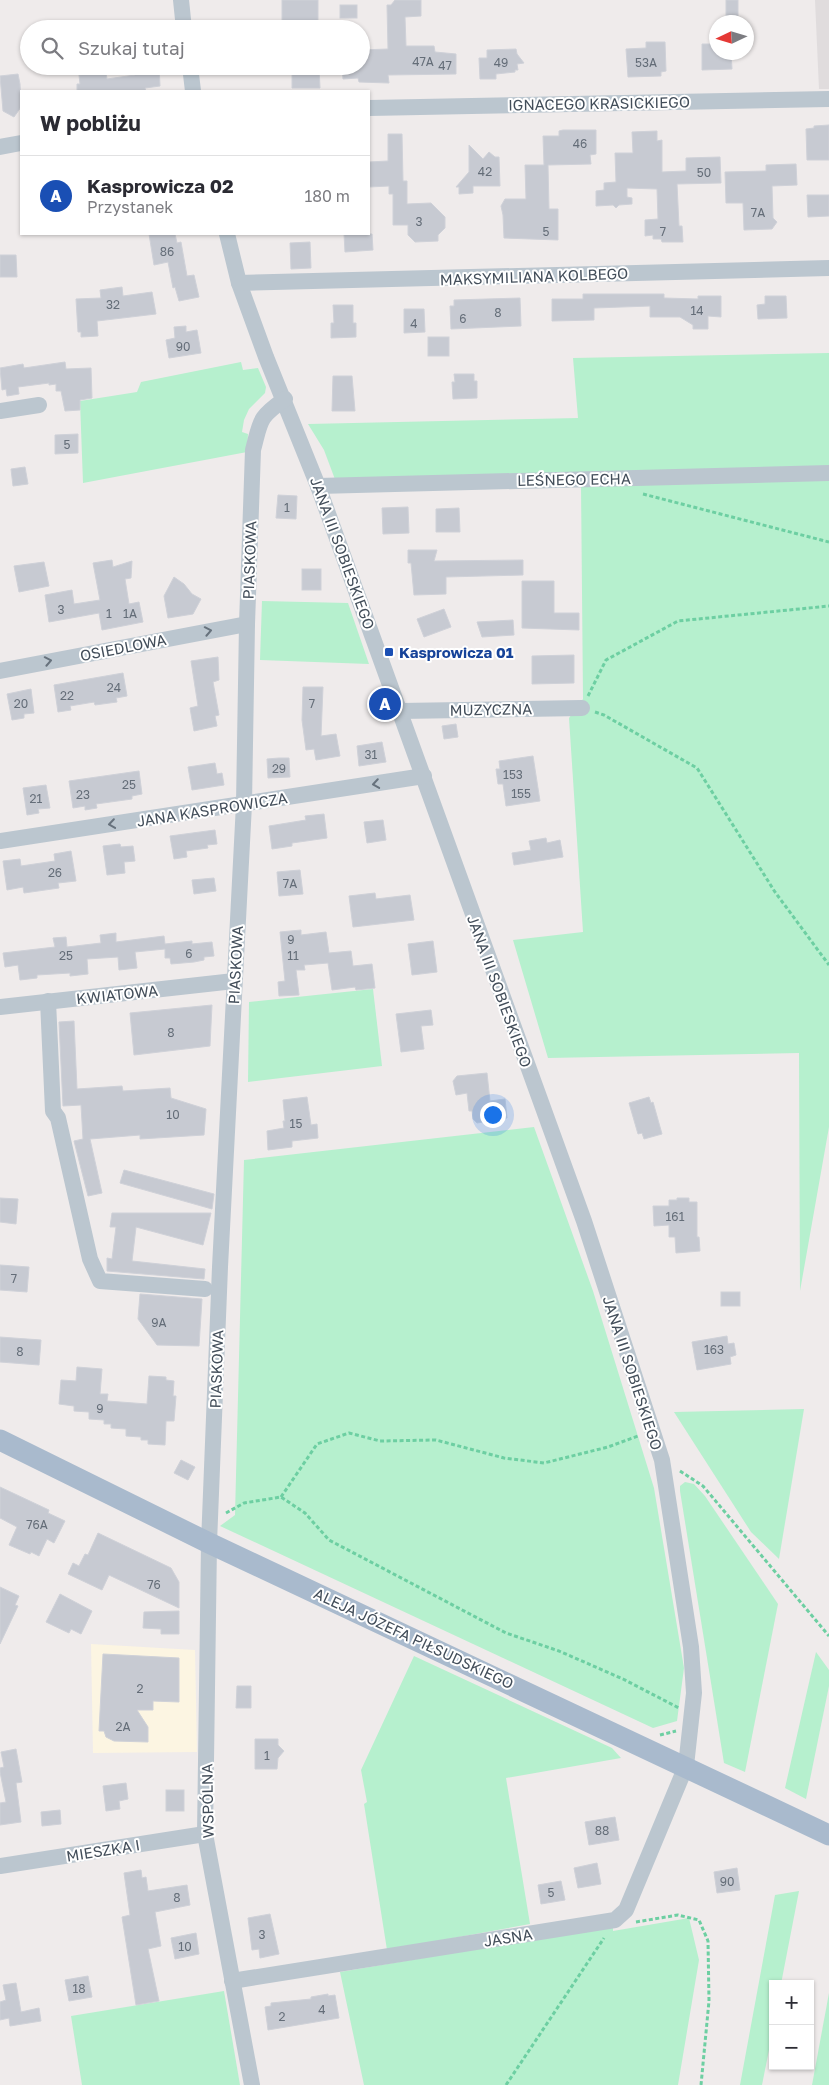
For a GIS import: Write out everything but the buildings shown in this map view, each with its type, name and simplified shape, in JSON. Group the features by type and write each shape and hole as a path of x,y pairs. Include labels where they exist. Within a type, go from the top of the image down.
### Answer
{"main road":[{"name":"ALEJA JÓZEFA PIŁSUDSKIEGO","path":"0,1440 210,1534 829,1835"}],"street":[{"path":"181,0 183,20"},
{"path":"191,75 194,90"},
{"name":"IGNACEGO KRASICKIEGO","path":"370,108 829,99"},
{"path":"0,147 20,143"},
{"name":"JANA III SOBIESKIEGO","path":"227,235 239,283 266,357 285,399 318,486 584,1222 662,1460 691,1646 694,1693 686,1766"},
{"name":"MAKSYMILIANA KOLBEGO","path":"239,283 829,268"},
{"name":"PIASKOWA","path":"210,1534 220,1267 244,804 247,624 253,450 260,422 265,413 285,399"},
{"path":"0,411 39,405"},
{"name":"LEŚNEGO ECHA","path":"318,486 829,473"},
{"name":"OSIEDLOWA","path":"0,670 247,624"},
{"name":"MUZYCZNA","path":"400,711 582,708"},
{"name":"JANA KASPROWICZA","path":"0,841 424,776"},
{"name":"KWIATOWA","path":"0,1007 234,981"},
{"path":"48,1001 53,1111 58,1118 90,1259 100,1281 205,1290"},
{"name":"WSPÓLNA","path":"210,1534 206,1834 252,2085"},
{"path":"614,1923 626,1910 686,1766"},
{"name":"MIESZKA I","path":"0,1866 206,1834"},
{"name":"JASNA","path":"232,1981 614,1923"}],"path":[{"path":"637,493 829,542"},
{"path":"829,606 678,621 606,660 582,708 604,715 697,768 775,892 829,965"},
{"path":"281,1497 317,1444 349,1434 380,1441 436,1440 504,1458 544,1463 608,1447 652,1430"},
{"path":"662,1460 704,1486 829,1636"},
{"path":"210,1534 223,1514 244,1503 281,1497 305,1512 329,1540 506,1633 559,1651 653,1693 680,1709 680,1714"},
{"path":"678,1730 679,1725"},
{"path":"506,2085 614,1923 678,1915 700,1920 708,1941 709,2001 701,2085"}],"shaded area":[{"path":"815,0 829,0 829,89 819,89"},
{"path":"91,1644 195,1650 197,1752 93,1753"}],"green space":[{"path":"829,353 829,469 336,482 324,450 308,424 578,418 573,358"},
{"path":"241,362 243,370 258,368 266,387 265,393 249,409 244,420 242,432 248,434 247,452 83,483 80,401 137,392 141,382"},
{"path":"829,478 829,1127 800,1291 799,1053 548,1058 513,940 583,932 569,718 583,699 581,485"},
{"path":"262,601 348,603 369,664 260,660"},
{"path":"373,989 382,1066 248,1082 249,1002"},
{"path":"534,1127 593,1291 654,1488 684,1668 677,1721 653,1728 220,1526 235,1515 244,1160"},
{"path":"804,1409 779,1559 751,1532 674,1412"},
{"path":"685,1482 694,1484 705,1496 778,1604 745,1772 724,1763 680,1491 680,1486"},
{"path":"816,1652 829,1670 829,1686 806,1799 785,1788"},
{"path":"414,1656 612,1748 621,1758 506,1778 530,1924 387,1950 364,1804 367,1802 361,1770"},
{"path":"799,1891 782,1980 769,1980 769,2050 762,2085 740,2085 775,1895"},
{"path":"689,1918 699,1960 678,2085 364,2085 340,1972 613,1926 613,1931"},
{"path":"224,1991 240,2085 82,2085 71,2016"},
{"path":"829,1993 829,2085 812,2085"}],"place":[{"name":"Kasprowicza 01","path":"389,652"},
{"name":"Kasprowicza 02","path":"385,704"}]}
